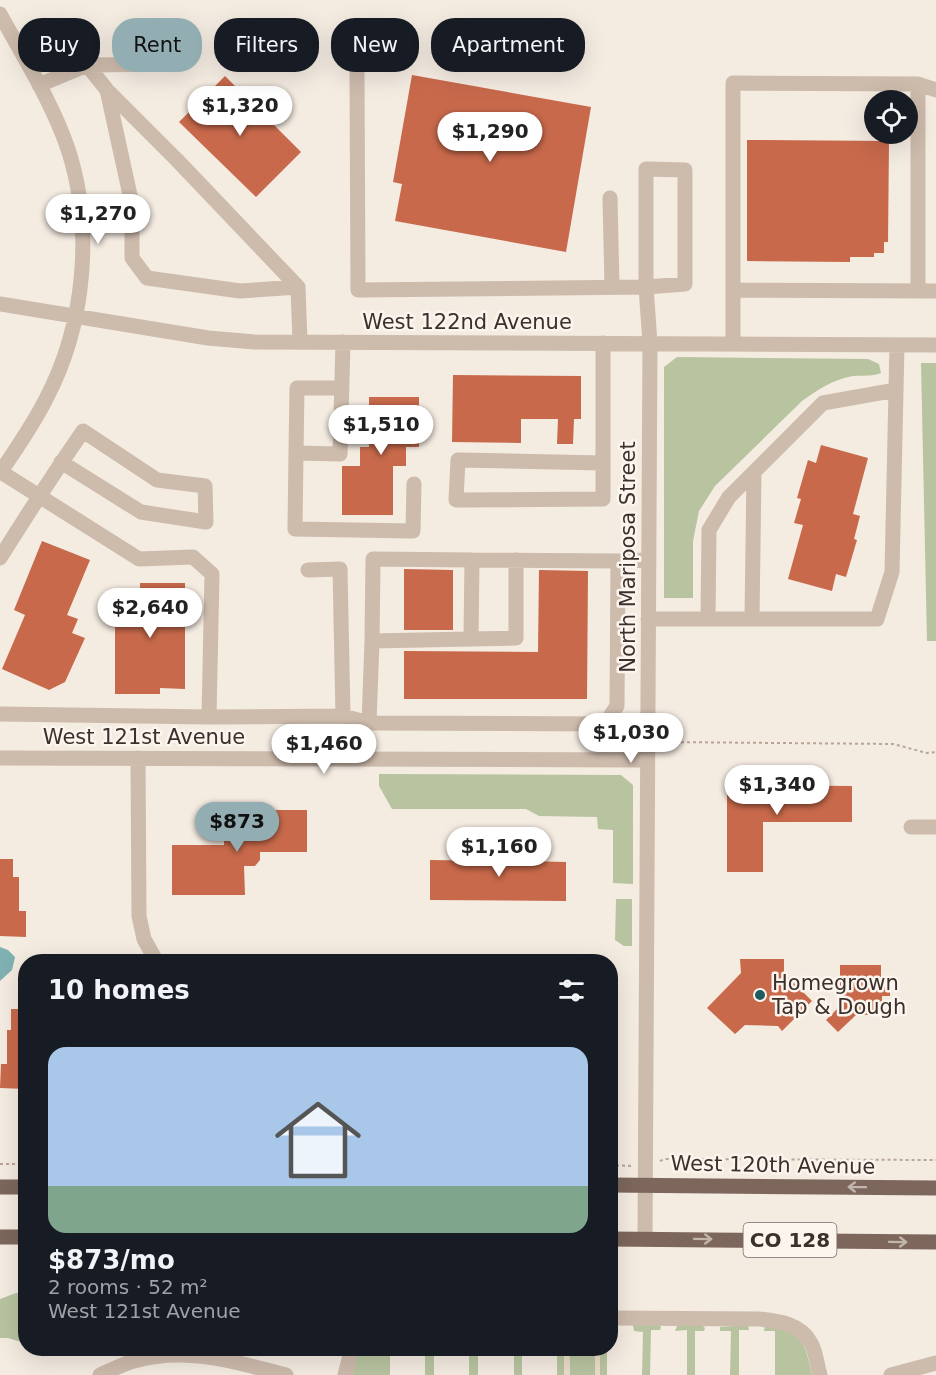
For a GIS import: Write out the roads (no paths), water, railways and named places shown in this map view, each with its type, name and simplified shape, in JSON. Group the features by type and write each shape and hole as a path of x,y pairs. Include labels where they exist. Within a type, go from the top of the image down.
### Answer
{"main road":[{"name":"West 120th Avenue","path":"618,1185 936,1188"},
{"path":"0,1187 18,1187"},
{"path":"0,1237 18,1237"},
{"name":"CO 128","path":"618,1239 936,1242"}],"street":[{"path":"0,14 39,85 68,149 81,216 82,260 75,316 66,351 47,398 0,472 139,559 193,557 212,574 209,717"},
{"path":"39,85 70,72"},
{"path":"93,72 107,90 298,287 300,342"},
{"path":"357,73 358,290 646,287 685,284 685,170 646,169 646,287"},
{"path":"733,344 733,83 918,84 936,90"},
{"path":"918,84 918,291"},
{"path":"107,90 132,204 132,258 147,278 240,291 298,287"},
{"path":"610,198 612,287"},
{"name":"North Mariposa Street","path":"645,1239 650,343 646,287"},
{"path":"733,290 936,291"},
{"name":"West 122nd Avenue","path":"0,304 208,338 255,342 936,345"},
{"path":"296,453 340,454 343,342"},
{"path":"603,343 603,463 603,499 456,500 458,460 603,463"},
{"path":"648,619 877,619 892,572 897,345"},
{"path":"342,388 297,388 295,529 413,531 414,484"},
{"path":"708,619 710,530 729,497 823,403 896,390"},
{"path":"0,558 39,495 61,462 82,431 157,480 205,486 206,522 141,512 61,462"},
{"path":"752,619 754,472"},
{"path":"369,723 374,559 649,560"},
{"path":"471,639 472,560"},
{"path":"372,641 516,639 516,560"},
{"path":"0,714 343,716 369,723 605,724 617,706 618,561"},
{"path":"308,570 340,569 343,716"},
{"name":"West 121st Avenue","path":"0,758 647,760"},
{"path":"138,758 139,916 144,939 152,954"},
{"path":"911,827 936,827"},
{"path":"618,1318 758,1319 780,1322 793,1326 812,1344 820,1375"},
{"path":"100,1375 134,1361 162,1356"},
{"path":"208,1356 286,1375"},
{"path":"345,1375 350,1356"},
{"path":"891,1375 936,1363"}],"water":[{"path":"0,947 8,950 15,957 12,970 0,981"}],"place":[{"name":"Homegrown Tap & Dough","path":"760,995"}]}
